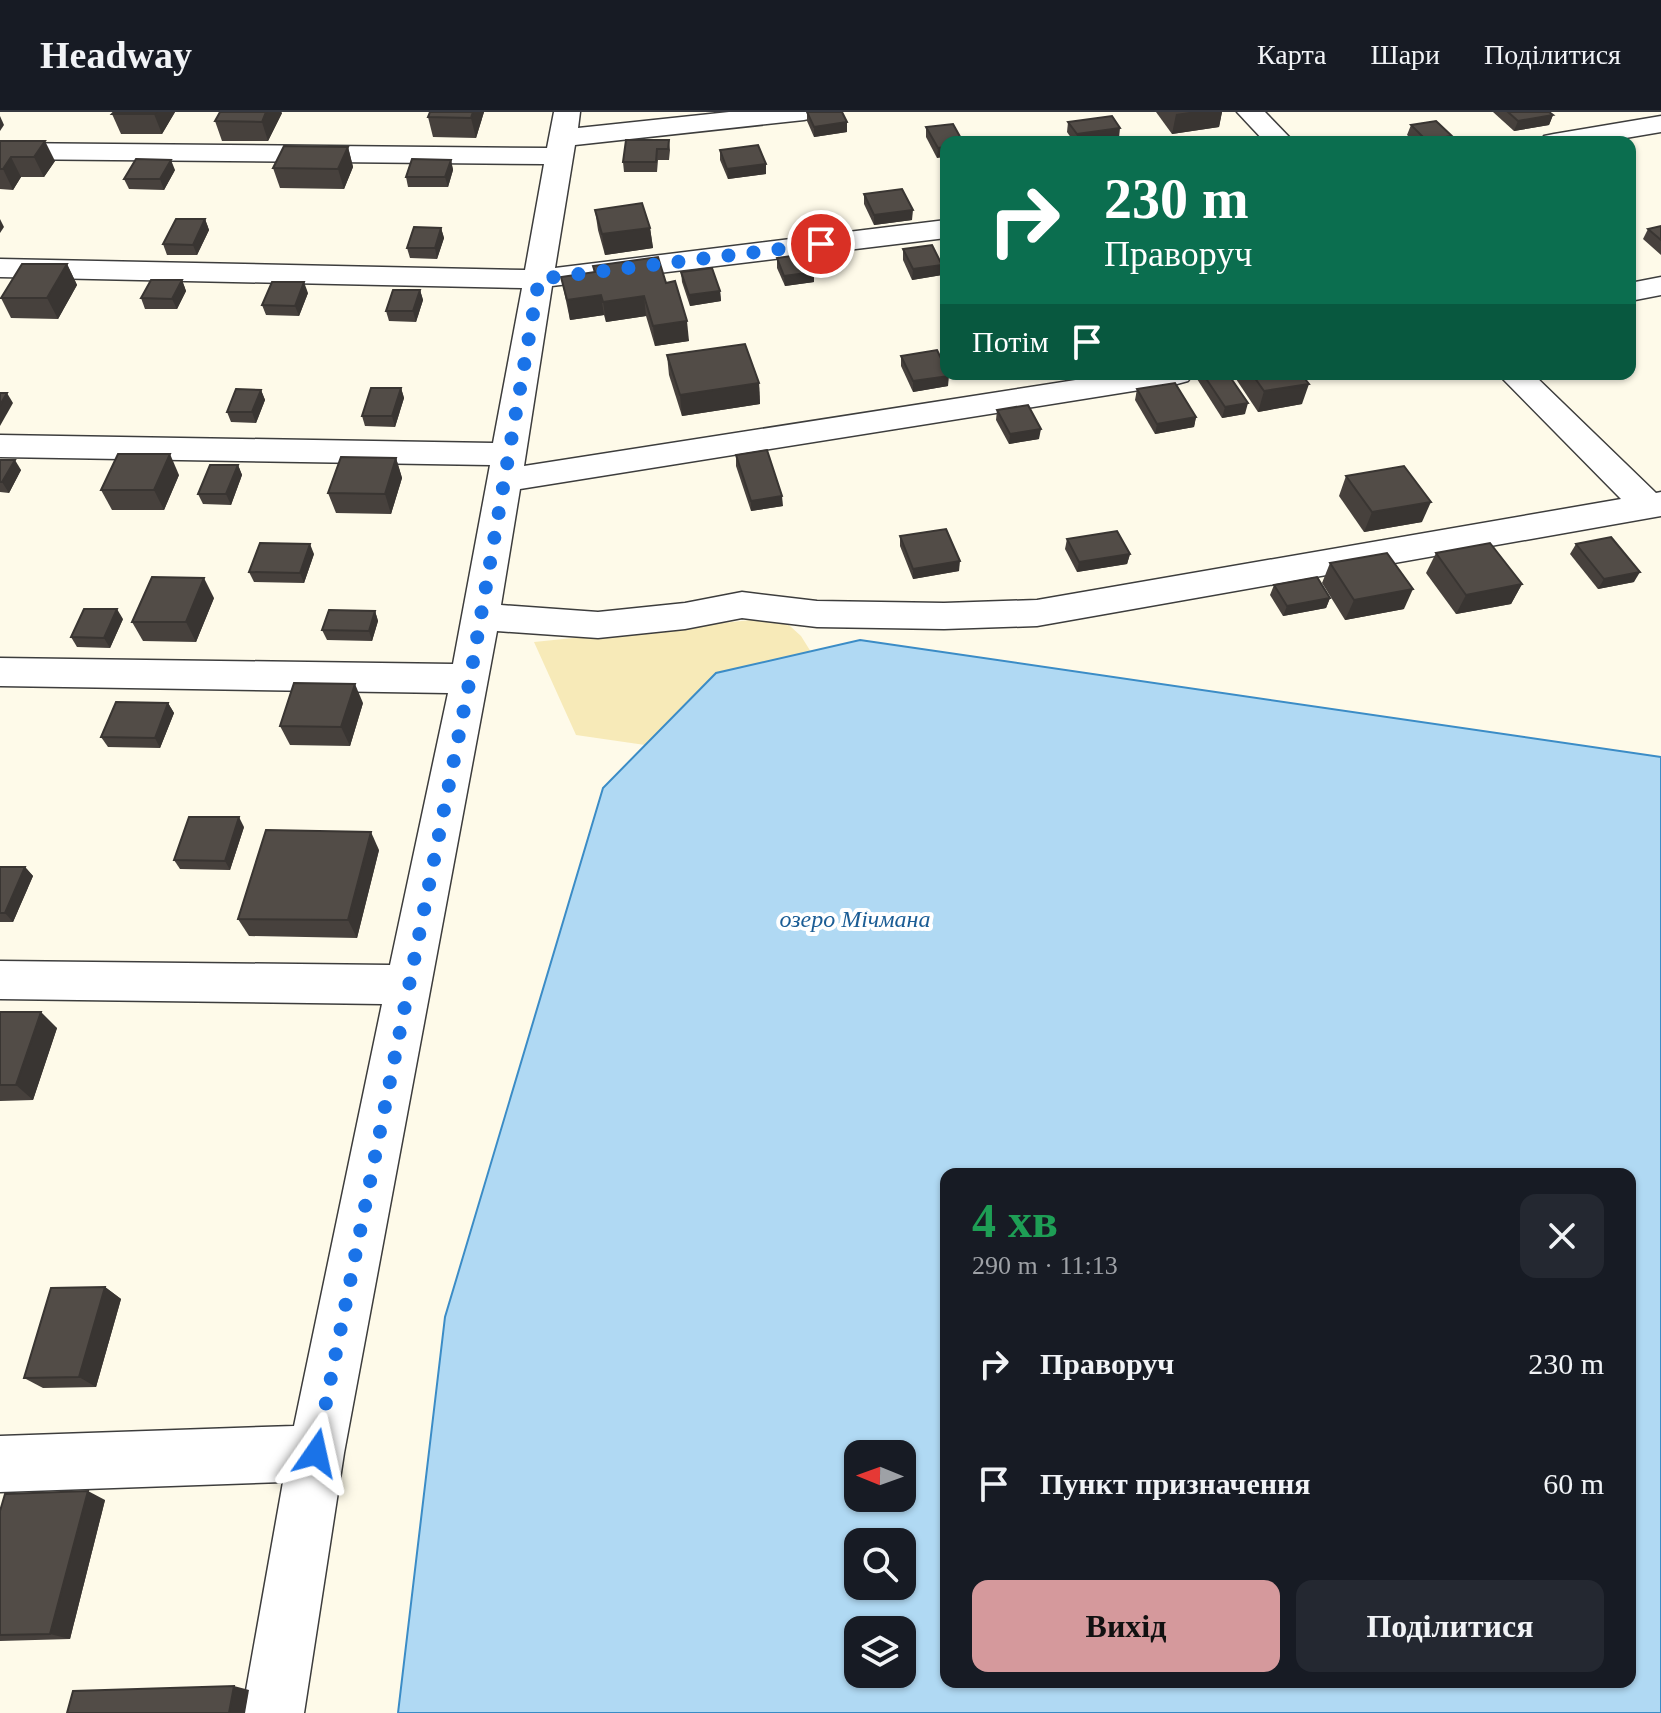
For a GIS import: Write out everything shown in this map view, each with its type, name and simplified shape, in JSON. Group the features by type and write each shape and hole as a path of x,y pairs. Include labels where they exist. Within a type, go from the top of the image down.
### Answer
{"street":[{"path":"0,151 563,135 804,112"},
{"path":"1250,112 1274,136"},
{"path":"1590,136 1661,124"},
{"path":"273,1713 316,1453 470,679 563,135"},
{"path":"0,268 539,279 940,230"},
{"path":"1636,291 1661,286"},
{"path":"0,446 506,467 1134,380"},
{"path":"1520,380 1655,506"},
{"path":"480,617 598,625 685,616 742,605 817,614 944,616 1037,613 1655,506"},
{"path":"0,672 470,679"},
{"path":"0,980 408,985"},
{"path":"0,1464 316,1453"}],"sand":[{"path":"780,617 801,636 811,652 716,673 645,745 576,735 534,642"}],"water":[{"name":"озеро Мічмана","path":"860,640 1661,757 1661,1713 398,1713 445,1317 603,788 716,673"}],"building":[{"path":"114,112 156,112 112,114"},
{"path":"220,112 266,112 262,122 215,121"},
{"path":"430,112 473,112 471,118 428,117"},
{"path":"807,112 842,112 847,122 814,127"},
{"path":"1508,112 1549,112 1553,115 1518,121"},
{"path":"1112,116 1120,128 1077,134 1068,122"},
{"path":"1436,121 1452,136 1422,136 1411,125"},
{"path":"953,124 960,136 940,136 938,148 926,127"},
{"path":"626,140 669,140 668,149 657,149 656,162 623,162"},
{"path":"0,141 45,141 34,157 11,157 0,169"},
{"path":"758,145 766,164 727,169 720,150"},
{"path":"284,146 348,147 338,169 273,168"},
{"path":"136,159 171,160 160,179 124,179"},
{"path":"412,159 451,160 445,177 406,177"},
{"path":"902,189 913,210 874,215 864,194"},
{"path":"642,203 650,228 602,234 595,210"},
{"path":"176,219 205,219 193,245 163,244"},
{"path":"1661,226 1661,240 1648,229"},
{"path":"414,227 441,228 435,248 407,248"},
{"path":"932,245 940,265 913,269 903,249"},
{"path":"806,254 814,272 784,276 777,258"},
{"path":"658,257 666,283 675,281 687,321 653,326 644,296 603,302 601,295 567,300 561,277 595,272 593,266"},
{"path":"22,264 67,264 47,298 1,298"},
{"path":"712,268 720,291 689,295 681,272"},
{"path":"151,280 182,280 172,299 141,298"},
{"path":"272,282 304,282 295,306 262,305"},
{"path":"393,290 420,290 413,311 386,311"},
{"path":"745,344 759,383 680,395 667,355"},
{"path":"937,350 940,377 913,381 901,356"},
{"path":"1207,380 1232,380 1248,403 1225,407"},
{"path":"1256,380 1306,380 1309,384 1264,391"},
{"path":"1175,383 1196,417 1157,424 1137,389"},
{"path":"371,388 401,388 392,416 362,416"},
{"path":"236,389 261,390 252,412 227,412"},
{"path":"0,393 7,393 0,405"},
{"path":"1028,405 1041,429 1010,434 997,410"},
{"path":"767,450 782,496 751,501 736,455"},
{"path":"118,454 170,454 154,490 101,490"},
{"path":"341,457 396,458 385,494 328,493"},
{"path":"0,460 15,460 2,482 0,482"},
{"path":"210,465 238,465 226,494 198,494"},
{"path":"1404,466 1431,502 1372,512 1346,476"},
{"path":"946,529 960,561 913,569 900,536"},
{"path":"1117,531 1130,554 1079,562 1067,539"},
{"path":"1611,537 1640,572 1604,579 1576,544"},
{"path":"260,543 310,544 300,573 249,572"},
{"path":"1490,543 1522,584 1466,595 1436,553"},
{"path":"1387,553 1413,589 1354,600 1330,563"},
{"path":"152,577 204,578 186,622 132,622"},
{"path":"1317,577 1330,598 1287,606 1274,585"},
{"path":"84,609 117,609 104,638 71,637"},
{"path":"329,610 375,611 369,631 322,630"},
{"path":"294,683 355,684 341,727 280,726"},
{"path":"116,702 168,703 155,738 101,737"},
{"path":"189,817 239,817 225,861 174,860"},
{"path":"266,830 371,832 348,920 238,919"},
{"path":"0,867 25,867 5,913 0,913"},
{"path":"0,1012 41,1012 16,1085 0,1085"},
{"path":"105,1287 79,1377 24,1378 51,1288"},
{"path":"88,1491 50,1634 0,1635 0,1511 5,1494"},
{"path":"234,1686 229,1713 67,1713 73,1691"}],"route":[{"path":"316,1453 470,679 539,279 821,244"}]}
